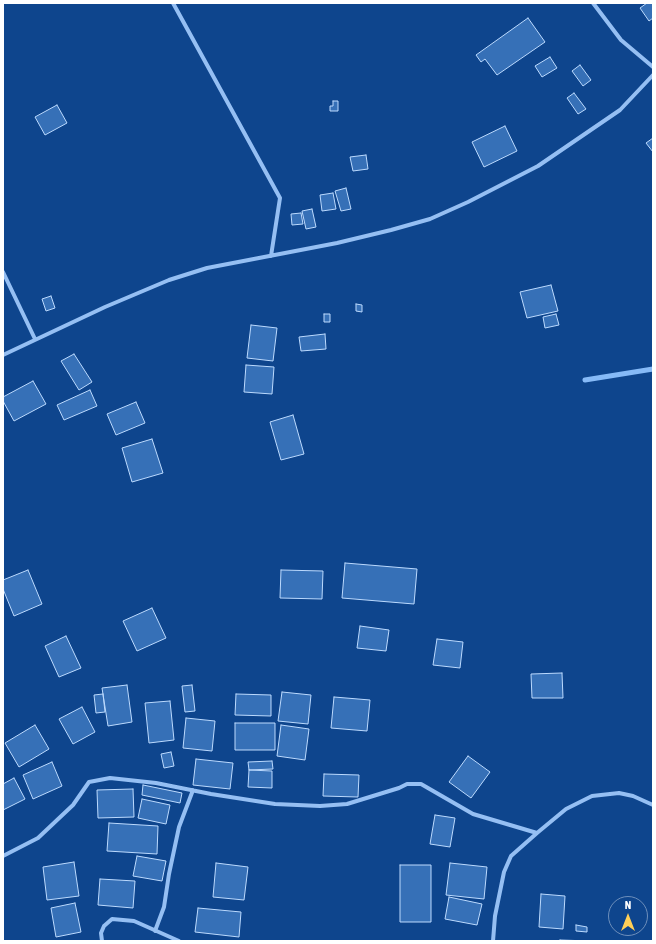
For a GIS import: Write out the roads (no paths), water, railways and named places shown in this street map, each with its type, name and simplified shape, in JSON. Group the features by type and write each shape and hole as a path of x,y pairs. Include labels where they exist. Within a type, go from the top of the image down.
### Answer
{"street":[{"path":"173,3 280,198 271,256"},
{"path":"593,3 621,40 653,68"},
{"path":"3,355 35,339 169,280 207,268 391,230 430,219 468,202 538,166 620,110 653,76"},
{"path":"3,272 35,339"},
{"path":"3,856 38,838 73,805 89,782 110,778 156,783 275,804 320,806 347,804 399,788 407,784 421,784 473,814 537,833"},
{"path":"155,932 164,907 179,827 193,790"},
{"path":"493,941 494,916 504,872 512,856 537,833 566,809 592,796 619,793 633,796 653,805"},
{"path":"102,941 101,933 104,926 112,919 134,921 155,932 179,941"}],"waterway":[{"path":"585,380 653,369"}]}
